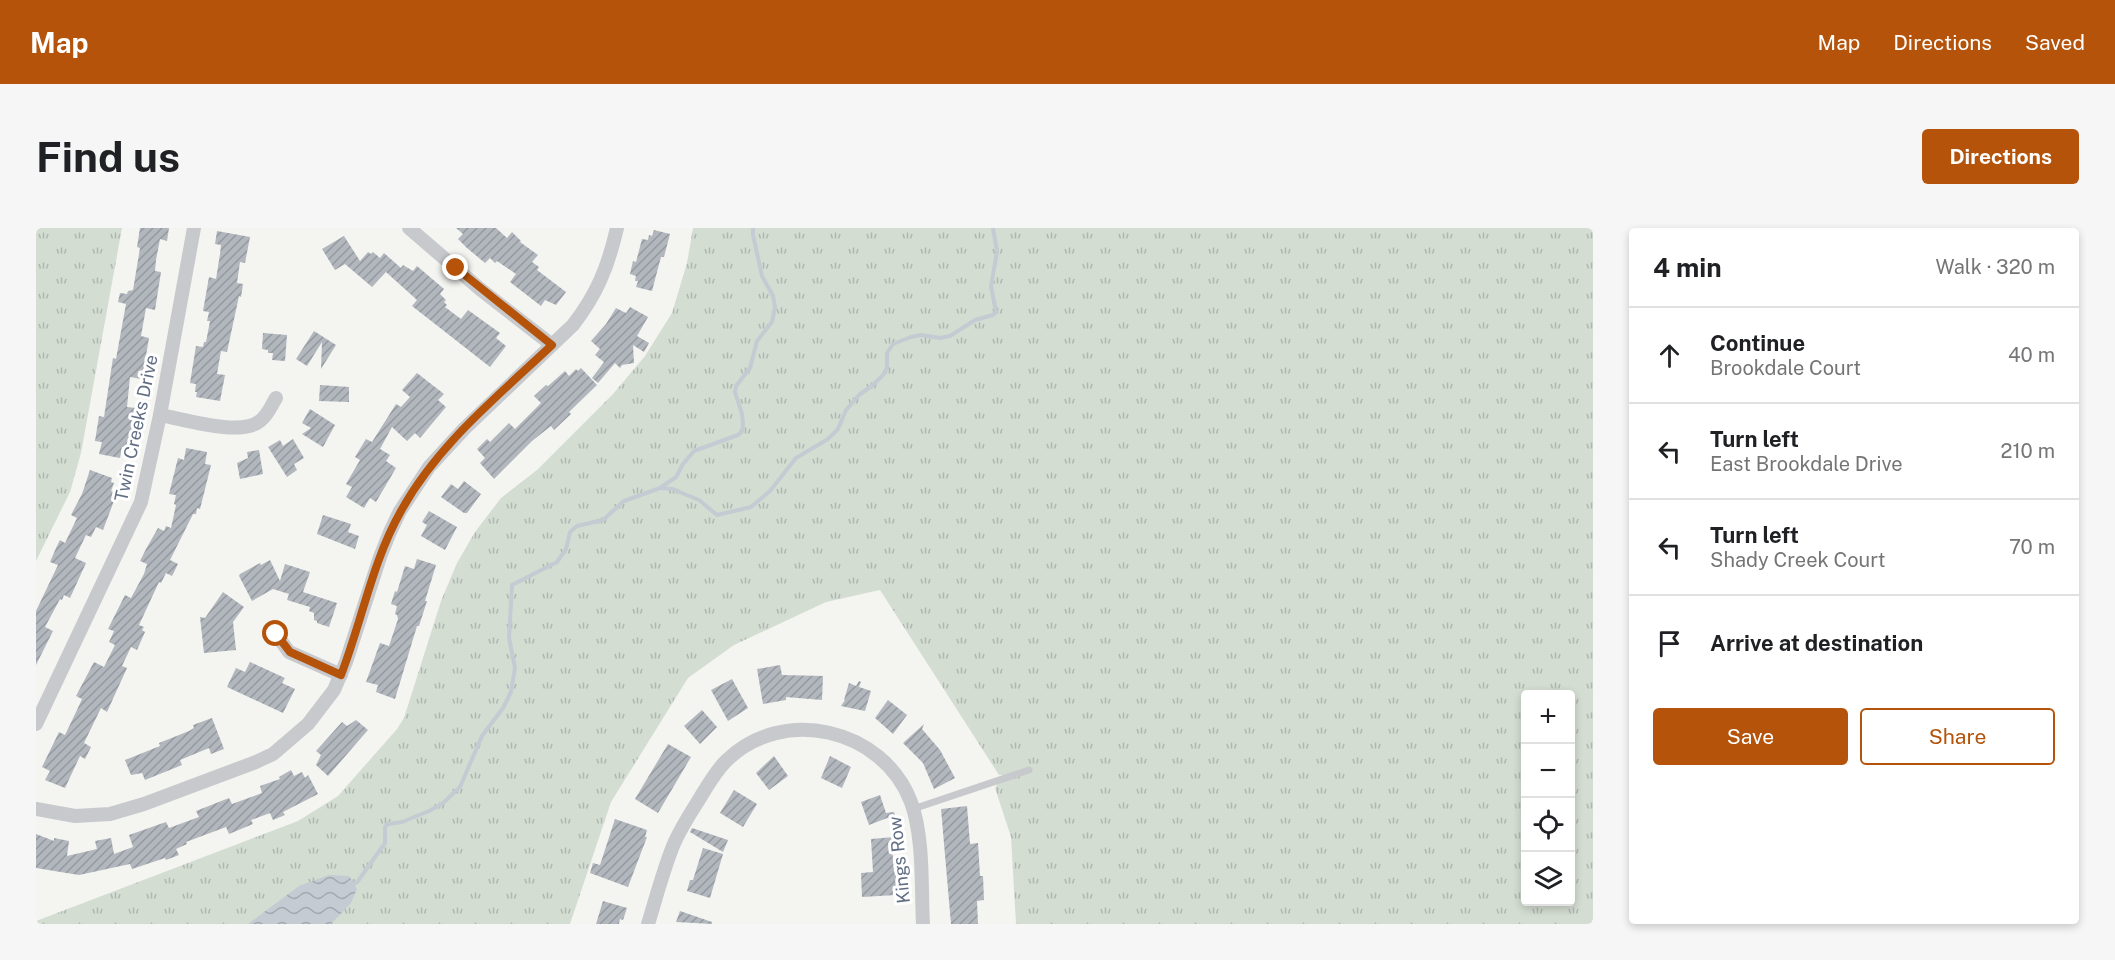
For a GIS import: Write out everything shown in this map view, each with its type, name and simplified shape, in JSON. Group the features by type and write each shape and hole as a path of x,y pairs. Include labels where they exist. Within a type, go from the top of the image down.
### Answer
{"street":[{"name":"Twin Creeks Drive","path":"36,724 141,502 160,415 194,228"},
{"path":"409,228 480,289 552,345"},
{"path":"36,809 75,816 110,814 144,804 273,754 308,724 334,690 341,675 380,557 400,511 416,486 448,446 573,325 587,307 606,270 616,228"},
{"path":"160,415 242,428 260,422 276,398"},
{"path":"276,634 290,652 341,675"},
{"name":"Kings Row","path":"648,924 681,828 713,776 741,749 773,734 793,730 824,731 861,744 888,766 901,782 913,809 918,836 923,924"}],"lane":[{"path":"913,809 1029,770"}],"green space":[{"path":"36,228 122,228 81,453 70,492 36,561"},
{"path":"693,228 1593,228 1593,924 1016,924 1011,837 995,788 1003,775 999,775 880,590 826,602 734,645 688,678 611,802 570,924 36,924 36,921 298,821 338,796 404,718 441,601 457,563 475,532 501,498 537,470 613,394 645,356 672,313 687,263"}],"water":[{"path":"329,875 349,876 357,889 351,903 331,924 248,924 299,886"}],"building":[{"path":"140,228 169,228 167,241 160,239 156,260 155,271 161,272 155,310 146,308 141,336 149,338 142,379 130,377 127,407 136,408 130,448 122,447 120,458 99,454 102,442 95,441 99,416 104,417 113,358 116,359 126,304 118,302 120,293 127,294 128,291 133,290 140,248 137,247"},
{"path":"456,228 496,228 507,238 512,232 520,242 538,255 532,262 539,267 537,270 566,292 556,305 545,300 541,306 510,282 516,274 490,258 485,263 467,248 458,239 463,234"},
{"path":"654,230 670,234 652,291 636,287 638,281 635,281 636,276 630,274 642,239 648,240"},
{"path":"217,231 250,237 245,263 240,262 237,283 243,284 241,297 239,296 227,352 221,351 217,374 225,375 220,401 196,397 196,384 190,383 196,346 203,347 206,342 210,321 207,321 209,312 203,311 209,277 216,279 221,245 215,244"},
{"path":"344,236 360,261 368,252 371,254 373,252 380,258 384,253 401,268 403,265 413,271 417,266 444,289 440,294 446,300 445,307 461,319 468,310 500,333 496,338 506,346 490,367 412,306 417,300 386,272 372,287 345,264 335,270 322,249"},
{"path":"630,307 648,317 637,336 649,343 644,352 633,345 634,363 622,365 620,368 615,363 598,383 592,378 604,362 595,355 600,349 591,341 616,308 626,313"},
{"path":"314,331 336,345 321,369 322,342 307,366 296,359"},
{"path":"263,333 287,335 285,361 272,360 273,353 262,349"},
{"path":"581,368 597,385 554,430 551,426 532,441 494,479 480,463 485,458 477,449 487,439 490,442 509,423 515,429 541,403 534,396 546,385 548,386 565,371 569,376 576,369 578,371"},
{"path":"417,373 444,394 438,400 446,407 420,438 415,433 407,441 392,427 380,449 390,455 386,461 396,468 376,502 370,498 364,508 346,497 352,487 346,484 360,460 355,457 366,439 372,442 396,404 401,407 410,397 402,390"},
{"path":"320,385 349,387 349,402 319,401"},
{"path":"310,409 335,425 323,447 302,434 311,428 302,423"},
{"path":"293,439 304,458 294,464 297,470 287,477 268,447 280,440 283,446"},
{"path":"186,448 207,452 205,464 211,465 200,509 197,508 196,514 193,514 170,560 178,564 172,576 166,573 161,583 159,582 139,625 144,627 142,630 145,632 137,650 131,647 122,666 127,668 107,712 101,708 84,743 91,747 85,759 80,756 65,788 45,780 50,771 42,767 59,732 65,735 82,699 76,696 94,662 104,667 115,645 109,642 114,631 108,629 125,595 131,598 144,574 147,564 140,561 146,549 158,528 164,531 166,526 171,528 176,495 169,494 178,458 184,460"},
{"path":"259,450 263,474 240,479 237,463 248,458 247,452"},
{"path":"90,470 112,478 111,482 114,483 111,491 117,493 103,530 96,527 91,537 86,535 75,558 86,563 70,598 64,595 62,600 60,599 45,627 53,631 36,665 36,611 58,565 50,562 56,548 60,540 65,543 77,518 71,515 82,494"},
{"path":"464,481 481,494 467,513 441,497 451,484 458,489"},
{"path":"429,511 457,527 445,550 421,536 427,525 422,522"},
{"path":"323,515 351,524 348,532 359,536 355,549 317,534"},
{"path":"417,559 436,565 425,601 427,601 395,699 376,692 378,685 366,682 380,643 389,646 398,619 395,614 397,606 391,604 405,566 414,569"},
{"path":"270,560 280,581 285,564 310,572 303,592 337,603 329,627 314,620 314,613 309,611 310,607 287,600 289,594 273,589 252,601 239,576 260,563 261,565"},
{"path":"223,592 244,607 233,622 236,650 204,653 200,617 205,618"},
{"path":"250,662 285,678 282,683 295,689 283,713 227,687 236,668 245,672"},
{"path":"780,665 782,675 823,676 822,700 786,697 786,700 763,704 757,669"},
{"path":"732,679 748,708 728,721 711,690"},
{"path":"859,681 861,682 859,687 871,691 865,711 841,706 845,700 849,683 856,686"},
{"path":"888,700 907,715 893,734 875,718"},
{"path":"702,710 717,727 700,744 684,726"},
{"path":"212,718 224,749 211,754 209,748 180,760 182,765 145,780 142,773 131,775 125,760 160,746 159,743 189,731 194,728 193,725"},
{"path":"356,720 368,730 328,776 316,765 321,755 316,751 342,722 347,726"},
{"path":"924,724 922,729 940,750 955,778 934,789 923,763 903,743"},
{"path":"668,744 691,757 658,813 635,799"},
{"path":"774,756 788,776 769,790 756,773"},
{"path":"830,756 851,767 842,788 821,778"},
{"path":"291,770 294,776 302,772 305,778 308,775 318,794 283,812 285,815 273,820 270,813 251,820 253,824 229,834 226,827 186,842 187,844 176,849 179,855 132,869 130,864 79,875 36,868 36,834 54,841 54,838 69,841 67,856 97,849 95,841 111,838 114,854 133,847 129,835 166,822 169,828 199,817 196,811 229,798 232,804 262,793 260,786 280,779 279,777"},
{"path":"734,790 757,804 743,827 720,813"},
{"path":"880,795 886,813 894,812 895,815 869,825 861,802"},
{"path":"967,806 970,844 978,843 984,900 977,901 978,924 951,924 941,809"},
{"path":"615,819 647,830 645,837 647,837 628,887 590,873 593,863 600,865"},
{"path":"692,828 728,840 723,852 690,832"},
{"path":"894,837 895,849 892,849 894,871 896,871 896,895 862,897 861,873 873,872 871,839"},
{"path":"703,848 723,854 710,898 687,891"},
{"path":"603,901 627,908 619,924 596,924"},
{"path":"680,911 712,922 712,924 676,922"}],"waterway":[{"path":"351,886 358,881 385,843 385,827 388,824 402,822 429,811 442,804 460,787 482,736 503,708 511,692 515,668 509,638 512,585 557,562 566,549 570,532 577,526 603,520 624,501 660,488 676,477 694,451 738,435 742,431 742,414 735,392 736,386 750,368 757,341 772,322 775,307 773,296 762,276 753,228"},
{"path":"661,488 672,489 699,500 717,515 751,507 770,491 796,458 828,439 838,429 846,410 859,395 883,375 887,368 887,353 893,344 921,335 940,338 950,336 975,320 996,312 991,286 997,252 993,228"}],"route":[{"path":"276,634 290,652 321,668 341,675 380,557 400,511 429,467 448,446 552,345 456,268"}]}
